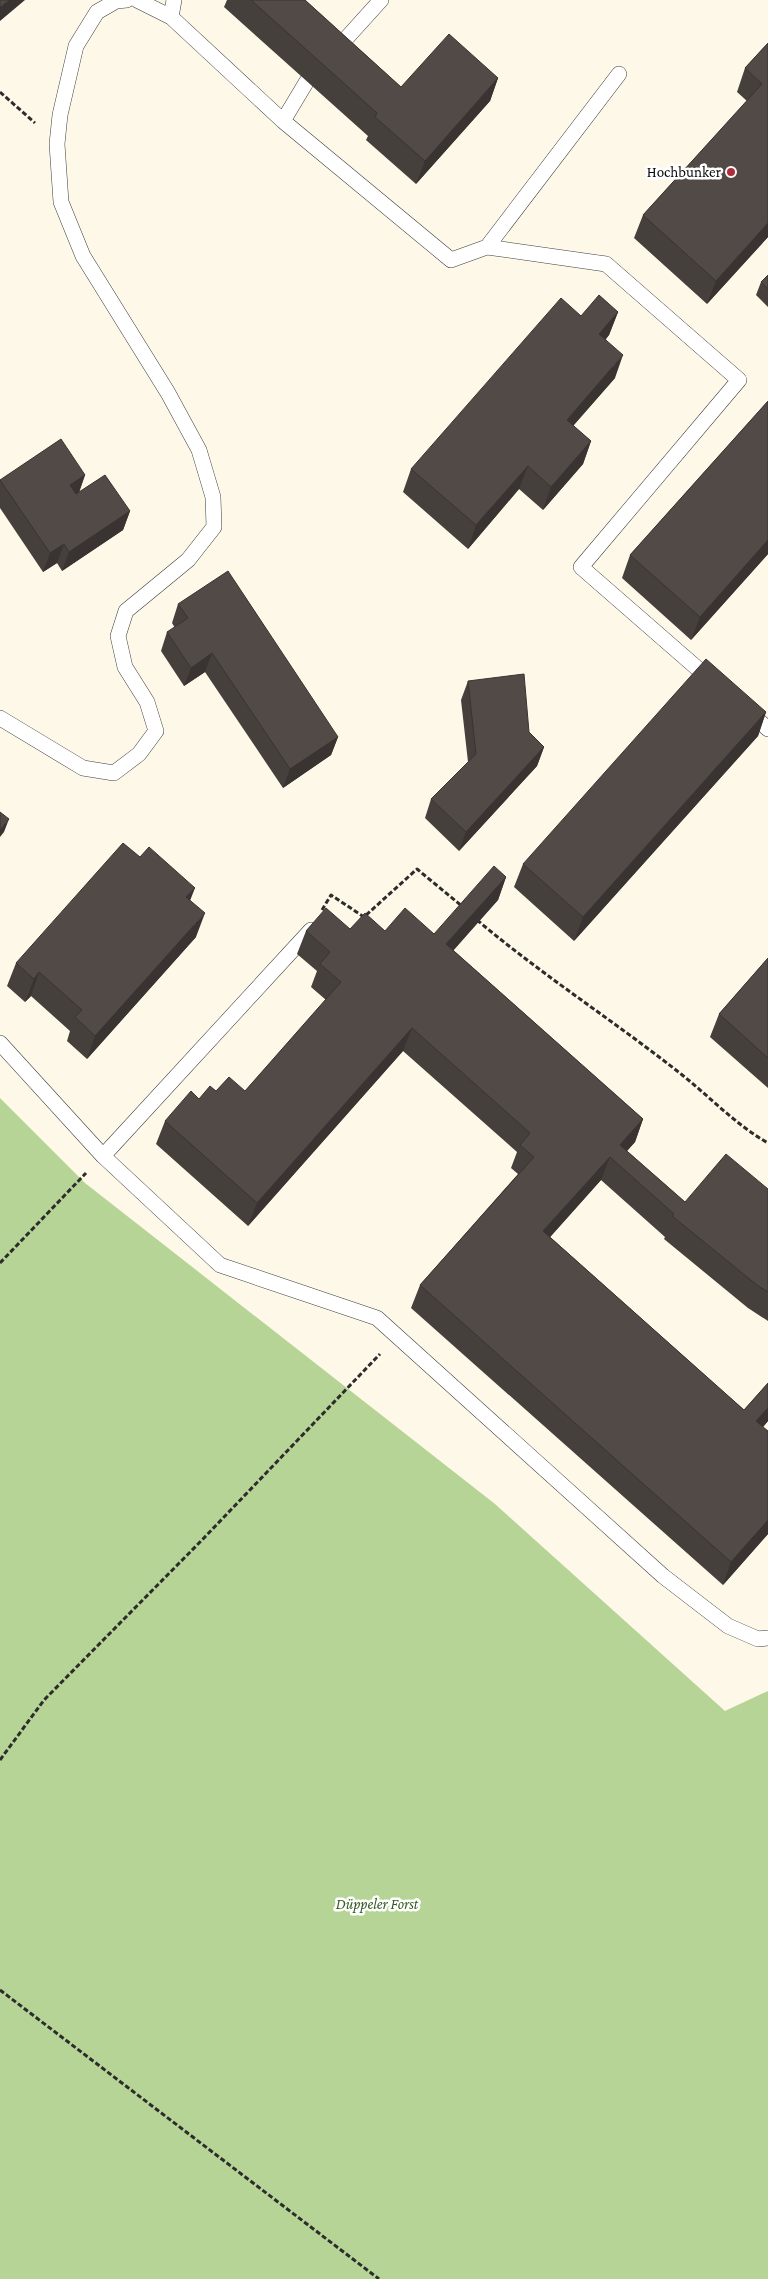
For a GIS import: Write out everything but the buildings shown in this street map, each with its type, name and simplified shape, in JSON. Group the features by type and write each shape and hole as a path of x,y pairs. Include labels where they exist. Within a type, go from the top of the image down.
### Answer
{"lane":[{"path":"0,718 82,768 114,773 139,754 156,730 147,702 125,667 118,636 126,611 188,560 214,527 213,497 199,450 168,393 79,247 61,202 58,144 60,115 76,46 97,12 116,1 127,0"},
{"path":"137,0 171,17 283,121 451,260 487,247 606,264 739,380 581,567 723,690"},
{"path":"171,17 174,0"},
{"path":"332,54 381,0"},
{"path":"487,247 620,74"},
{"path":"283,121 307,81"},
{"path":"738,703 768,729"},
{"path":"103,1156 311,930"},
{"path":"0,1043 103,1156 220,1265 377,1318 663,1576 728,1626 758,1638 768,1638"}],"path":[{"path":"0,92 58,144"},
{"path":"311,930 331,895 364,917 417,868 469,912"},
{"path":"476,918 578,998 681,1074 752,1134 768,1142"},
{"path":"0,1263 103,1156"},
{"path":"0,1760 44,1700 202,1540 397,1336"},
{"path":"0,1990 379,2279"}],"green space":[{"name":"Düppeler Forst","path":"0,1098 85,1183 495,1504 725,1711 768,1691 768,2279 0,2279"}],"place":[{"name":"Hochbunker","path":"731,172"}]}
